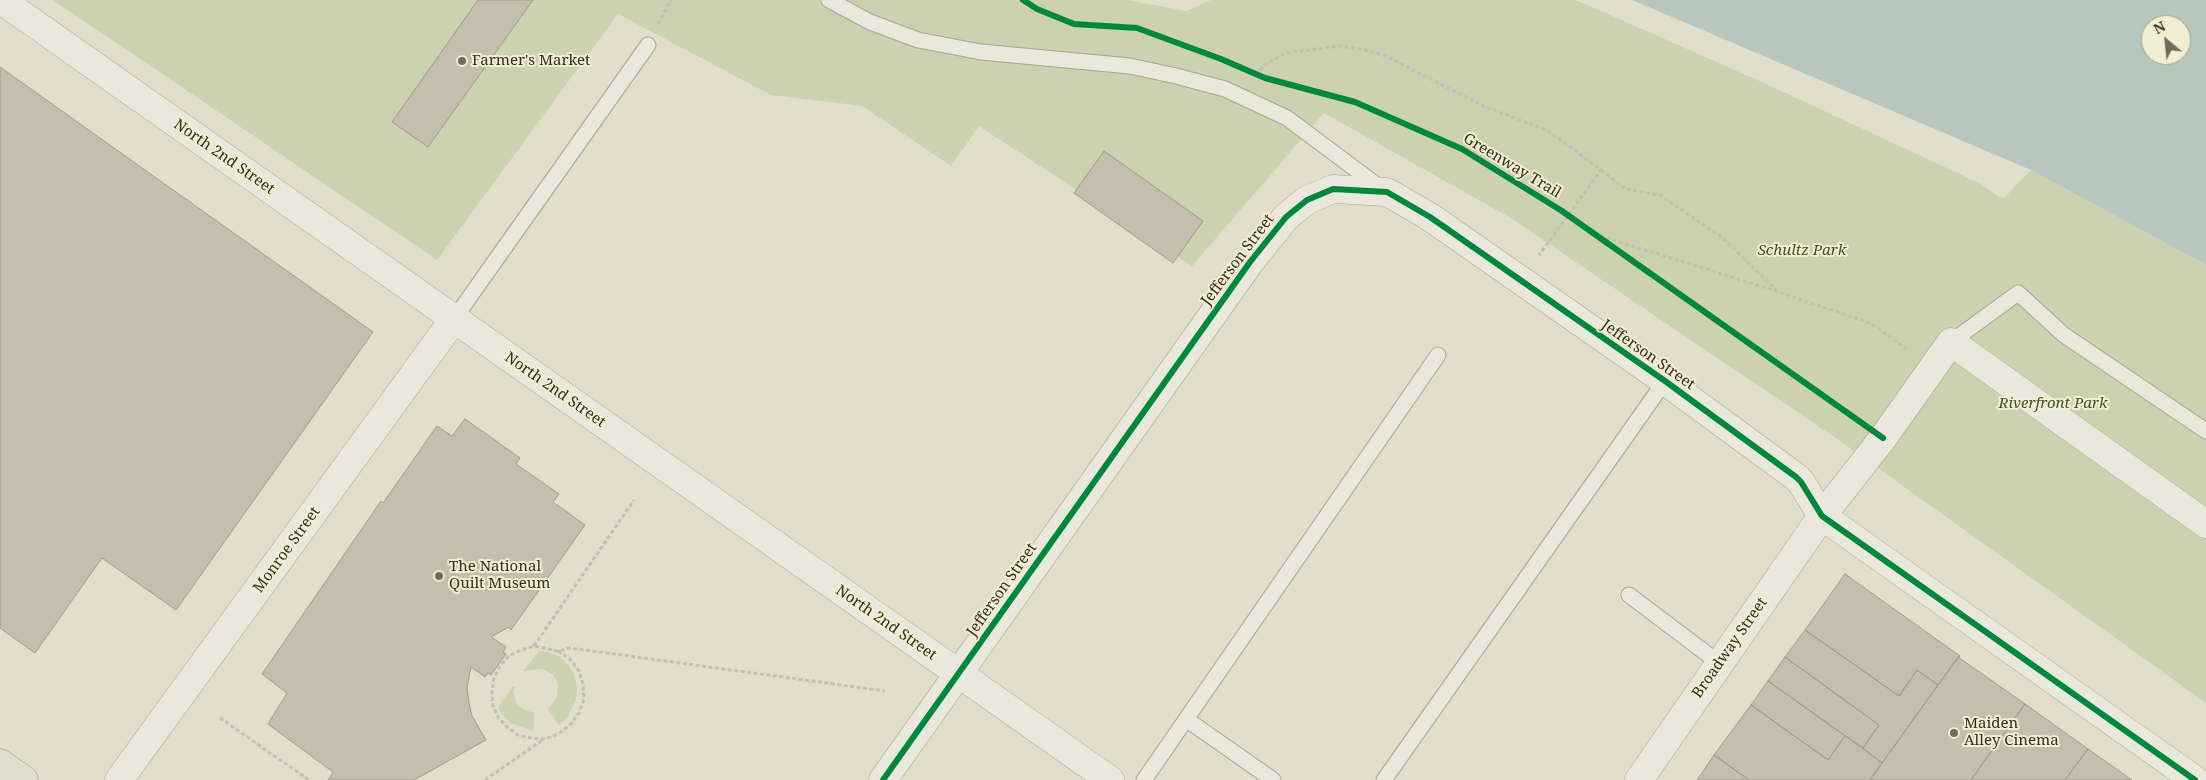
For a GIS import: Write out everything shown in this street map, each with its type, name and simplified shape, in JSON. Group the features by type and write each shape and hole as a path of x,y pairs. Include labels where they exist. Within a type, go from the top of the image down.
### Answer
{"main road":[{"path":"0,763 24,780"}],"street":[{"name":"North 2nd Street","path":"1,0 1110,780"},
{"name":"Jefferson Street","path":"883,780 1250,262 1286,217 1306,200 1333,189 1387,192 1430,217 1665,381 1801,482 1822,516"},
{"name":"Monroe Street","path":"119,780 454,319"},
{"name":"Broadway Street","path":"1648,777 1719,663 1822,516 1884,438 1951,342"},
{"path":"1951,342 2206,524"},
{"path":"1822,516 2195,780"}],"lane":[{"path":"829,0 870,22 918,40 980,52 1130,66 1225,89 1287,118 1387,192"},
{"path":"454,319 648,45"},
{"path":"1951,342 2018,293 2064,335 2206,431"},
{"path":"1144,780 1438,355"},
{"path":"1384,780 1665,381"},
{"path":"1629,595 1719,663"},
{"path":"1186,719 1273,780"}],"path":[{"path":"1254,74 1271,60 1286,54 1340,46 1366,50 1388,57 1485,107 1547,130 1625,189 1660,195 1724,239 1776,291"},
{"path":"1246,70 1265,78"},
{"path":"1538,256 1564,213 1601,170"},
{"path":"1587,229 1617,250"},
{"path":"1594,234 1776,291 1870,323 1932,369"},
{"path":"534,646 634,500"},
{"path":"485,780 545,739 558,734 570,726 579,713 584,699 584,684 579,671 570,659 558,651 534,646 515,653 499,665 492,691 493,704 498,717 518,735 545,739"},
{"path":"558,651 570,648 885,691"},
{"path":"220,718 309,780"}],"green space":[{"name":"Schultz Park","path":"53,0 1127,0 1187,11 1211,0 1576,0 1762,82 1979,183 2003,199 2031,170 2206,265 2206,703 1843,443 1509,217 1324,113 1192,266 979,126 951,166 862,106 771,95 618,14 437,260"},
{"path":"539,651 549,652 560,657 575,676 576,700 567,718 559,725 548,709 557,697 557,681 552,674 542,669 523,671"},
{"path":"513,686 515,687 513,693 517,704 525,710 535,713 533,731 511,723 498,707"}],"shaded area":[{"path":"1632,0 2206,0 2206,265 2031,170"}],"building":[{"name":"Farmer's Market","path":"478,0 533,0 428,147 392,122"},
{"path":"0,67 373,332 176,610 102,558 35,653 0,628"},
{"path":"1104,151 1203,221 1173,263 1074,193"},
{"name":"The National Quilt Museum","path":"465,419 520,458 516,464 559,494 553,502 585,525 511,630 509,627 491,637 506,647 503,652 506,654 491,675 488,673 485,677 471,667 467,688 469,703 472,716 486,740 414,780 328,780 333,772 268,724 287,693 262,674 381,501 383,503 437,426 452,436"},
{"path":"1845,574 1960,656 1938,685 1917,670 1899,696 1805,630"},
{"path":"1805,630 1899,696 1917,670 1938,685 1882,763 1863,748 1879,725 1785,657"},
{"path":"1785,657 1879,725 1863,748 1768,681"},
{"name":"Maiden Alley Cinema","path":"1958,657 2025,704 1971,780 1870,780"},
{"path":"1768,681 1845,736 1828,760 1751,705"},
{"path":"2025,704 2088,749 2065,780 1971,780"},
{"path":"1751,705 1828,760 1845,736 1882,763 1870,780 1749,780 1714,755"},
{"path":"2088,749 2132,780 2065,780"},
{"path":"1714,755 1749,780 1697,780"}],"cycle path":[{"name":"Greenway Trail","path":"1023,0 1037,9 1074,24 1137,28 1221,59 1265,78 1355,102 1462,149 1562,211 1883,438"},
{"path":"883,780 1250,262 1286,217 1307,200 1333,189 1387,192 1430,217 1665,381 1796,477 1822,516 2195,780"}],"place":[{"name":"Farmer's Market","path":"462,61"},
{"name":"The National Quilt Museum","path":"439,576"},
{"name":"Maiden Alley Cinema","path":"1954,733"}],"park label":[{"name":"Riverfront Park","path":"2053,404"}]}
